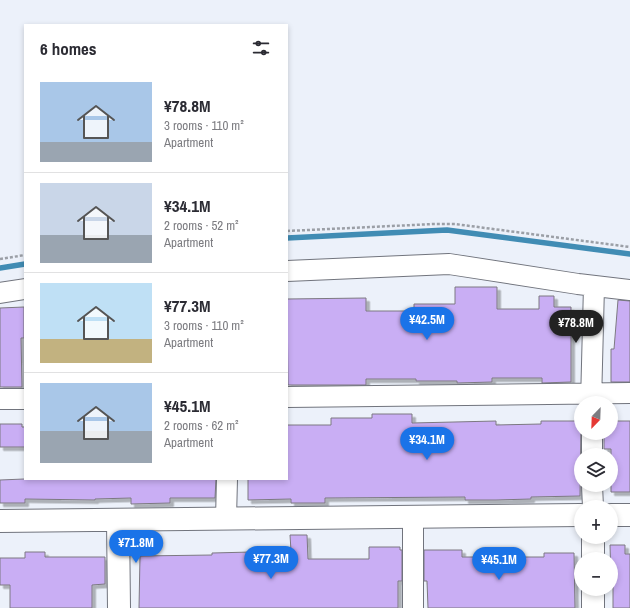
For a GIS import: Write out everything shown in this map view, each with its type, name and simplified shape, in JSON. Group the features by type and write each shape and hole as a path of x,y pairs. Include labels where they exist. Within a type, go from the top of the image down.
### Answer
{"street":[{"path":"288,271 449,264 630,290"},
{"path":"591,396 594,286"},
{"path":"0,293 24,289"},
{"path":"607,396 630,393"},
{"path":"288,397 574,398"},
{"path":"0,399 24,398"},
{"path":"226,480 226,519"},
{"path":"0,521 574,515"},
{"path":"618,515 630,515"},
{"path":"413,517 413,608"},
{"path":"118,520 119,608"},
{"path":"593,596 593,608"}],"path":[{"path":"288,231 455,224 630,247"},
{"path":"0,259 24,255"}],"building":[{"path":"455,287 497,287 497,309 539,309 539,296 554,296 554,307 571,307 571,382 542,383 542,378 492,378 492,382 457,383 457,381 416,381 416,379 366,379 366,385 288,385 288,299 366,298 366,311 414,311 414,304 455,304"},
{"path":"618,300 630,301 630,382 611,382 611,349 614,349"},
{"path":"24,307 24,338 21,338 22,387 0,387 0,308"},
{"path":"372,414 412,414 412,423 496,421 496,425 541,424 541,421 574,421 574,440 581,440 581,448 574,448 574,492 580,492 580,496 531,497 531,499 496,500 465,500 465,497 325,498 325,503 291,503 291,499 248,500 248,480 288,480 288,425 331,425 331,418 372,418"},
{"path":"618,421 630,421 630,492 618,492 618,448 604,448 604,440 618,440"},
{"path":"0,424 22,424 22,427 24,427 24,447 0,447"},
{"path":"0,480 216,480 215,498 170,498 170,503 131,504 131,498 95,500 25,499 25,503 0,503"},
{"path":"290,535 307,535 308,559 369,559 369,547 400,547 400,550 402,550 402,581 398,581 398,608 139,608 140,556 212,555 212,553 291,551"},
{"path":"610,545 625,545 625,554 630,554 630,608 613,608 613,596 618,596 618,552 610,552"},
{"path":"424,550 462,550 462,557 544,557 544,553 574,553 575,608 428,608 427,581 424,581"},
{"path":"25,552 45,552 45,557 105,557 105,584 92,585 92,608 10,608 10,585 0,585 0,558 25,558"}],"waterway":[{"path":"288,238 447,230 630,254"},
{"path":"0,268 24,264"}]}
